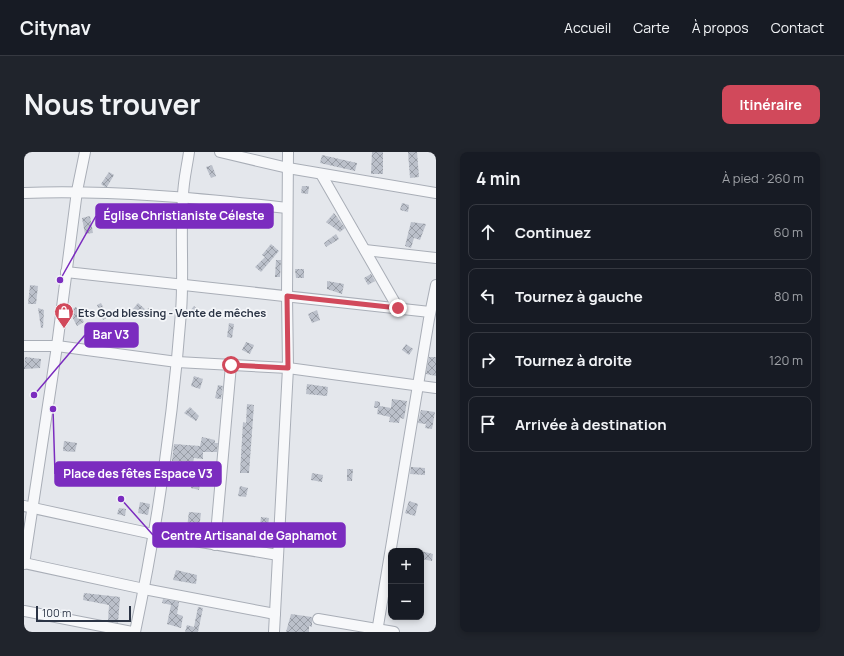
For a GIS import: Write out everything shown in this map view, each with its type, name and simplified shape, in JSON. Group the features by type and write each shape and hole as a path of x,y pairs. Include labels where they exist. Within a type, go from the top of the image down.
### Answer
{"street":[{"path":"85,152 77,191 57,346 28,506 24,564 275,614"},
{"path":"135,632 153,534 167,443 177,362 183,285 182,197 189,152"},
{"path":"220,152 288,168 436,193"},
{"path":"274,632 288,368 288,152"},
{"path":"320,174 398,308"},
{"path":"24,193 77,191 182,197 287,208"},
{"path":"365,250 436,258"},
{"path":"66,272 430,312"},
{"path":"377,630 430,312 436,285"},
{"path":"24,346 57,346 177,362 288,368 419,384 436,388"},
{"path":"215,545 231,365"},
{"path":"28,506 153,534 278,555"},
{"path":"24,610 132,632"},
{"path":"318,619 394,632"}],"building":[{"path":"372,152 383,152 383,174 371,174"},
{"path":"408,152 417,152 419,177 410,178"},
{"path":"322,155 357,163 355,171 320,163"},
{"path":"212,165 216,176 211,178 206,167"},
{"path":"109,172 114,175 107,187 105,187 101,184"},
{"path":"302,186 309,186 308,194 301,193"},
{"path":"402,203 409,205 408,212 400,210"},
{"path":"334,213 345,228 340,232 326,222"},
{"path":"90,216 93,233 85,234 82,218"},
{"path":"411,222 426,224 420,240 414,238 411,248 405,246"},
{"path":"336,234 339,239 326,247 324,243"},
{"path":"271,244 279,251 261,272 255,267 265,257 262,255"},
{"path":"276,260 281,260 280,277 275,277"},
{"path":"295,269 304,269 304,278 296,278"},
{"path":"371,274 375,281 368,285 364,278"},
{"path":"327,281 344,284 342,294 327,289"},
{"path":"30,285 38,286 36,304 28,304"},
{"path":"101,303 108,317 103,320 97,305"},
{"path":"138,303 146,310 149,308 153,315 146,319 140,310 137,312 133,309"},
{"path":"194,306 203,315 198,319 190,311"},
{"path":"76,307 84,322 77,326 69,311"},
{"path":"38,308 44,310 43,328 41,328"},
{"path":"317,310 320,320 312,323 308,314"},
{"path":"229,323 234,324 232,338 227,337"},
{"path":"246,342 254,345 250,354 242,350"},
{"path":"406,344 413,349 409,355 402,350"},
{"path":"25,357 41,359 40,368 24,369"},
{"path":"429,357 436,357 436,376 426,374"},
{"path":"194,376 203,379 200,389 191,386"},
{"path":"307,384 328,387 327,396 306,394"},
{"path":"218,385 223,386 221,399 215,398"},
{"path":"392,399 407,401 404,419 400,418 399,423 389,422 390,417 377,414 378,408 374,408 375,401 380,402 380,406 391,408"},
{"path":"247,404 254,405 249,473 240,473 243,422 246,423"},
{"path":"190,407 199,416 196,421 184,413"},
{"path":"421,410 435,412 432,429 425,428 426,424 418,423"},
{"path":"202,437 215,440 215,443 218,443 217,452 203,452 203,459 194,458 193,463 172,461 174,444 200,446"},
{"path":"64,441 77,443 75,452 63,451"},
{"path":"411,467 425,468 425,475 410,474"},
{"path":"347,469 353,469 352,481 347,481"},
{"path":"193,473 201,474 199,490 191,488"},
{"path":"312,473 323,475 322,482 311,480"},
{"path":"240,486 248,488 246,497 238,496"},
{"path":"409,501 418,504 415,516 405,513"},
{"path":"140,502 150,504 148,515 138,513"},
{"path":"119,508 126,509 125,516 117,514"},
{"path":"189,512 201,513 199,529 187,527"},
{"path":"261,517 269,518 268,526 260,525"},
{"path":"424,552 433,554 432,561 424,560"},
{"path":"176,570 197,575 196,584 173,580"},
{"path":"84,593 120,597 118,623 108,621 109,605 83,600"},
{"path":"163,599 179,602 177,614 183,616 181,628 167,624 171,605 162,603"},
{"path":"198,607 203,608 198,632 185,632 187,625 194,627"},
{"path":"291,614 312,617 312,627 309,626 309,632 286,632"}],"place":[{"name":"Église Christianiste Céleste","path":"60,280"},
{"name":"Ets God blessing - Vente de mêches","path":"64,329"},
{"name":"Bar V3","path":"34,395"},
{"name":"Place des fêtes Espace V3","path":"53,409"},
{"name":"Centre Artisanal de Gaphamot","path":"121,499"}],"route":[{"path":"231,365 288,368 287,296 398,308"}]}
